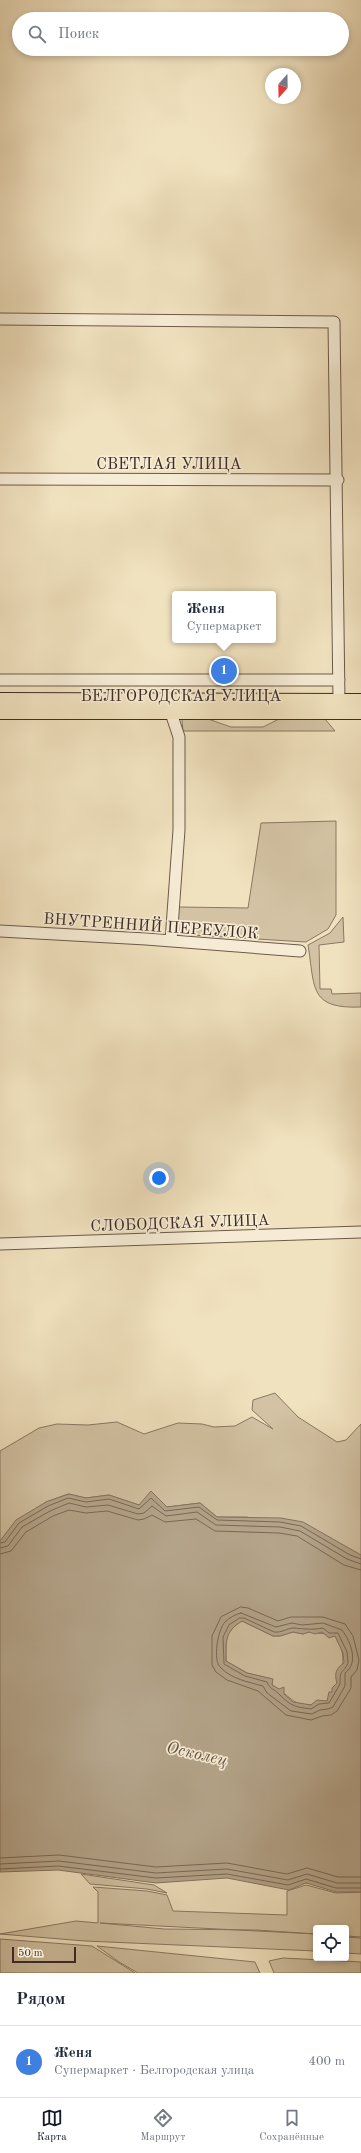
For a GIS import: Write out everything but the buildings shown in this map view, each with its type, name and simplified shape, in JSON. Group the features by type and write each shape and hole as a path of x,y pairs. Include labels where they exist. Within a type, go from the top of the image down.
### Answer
{"main road":[{"name":"БЕЛГОРОДСКАЯ УЛИЦА","path":"0,700 361,701"},
{"name":"БЕЛГОРОДСКАЯ УЛИЦА","path":"0,712 361,712"}],"street":[{"path":"0,319 334,322 338,480 339,701"},
{"name":"СВЕТЛАЯ УЛИЦА","path":"0,479 338,480"},
{"path":"0,680 339,680"},
{"path":"171,713 179,737 179,830 171,941"},
{"name":"ВНУТРЕННИЙ ПЕРЕУЛОК","path":"0,931 171,941 300,951"},
{"name":"СЛОБОДСКАЯ УЛИЦА","path":"0,1244 361,1232"}],"shaded area":[{"path":"186,717 208,719 231,727 263,727 283,717 325,719 335,731 183,731 182,720"},
{"path":"336,821 336,915 328,929 306,942 175,934 179,907 248,908 261,823"},
{"path":"343,917 344,942 319,945 320,989 331,989 332,994 361,993 361,1007 344,1007 323,1000 314,984 308,945 330,933"},
{"path":"275,1393 298,1417 337,1442 346,1440 361,1424 361,1555 247,1517 217,1517 200,1503 167,1507 139,1505 109,1495 86,1498 68,1494 46,1502 0,1541 0,1451 39,1428 57,1424 88,1425 117,1422 144,1434 178,1423 202,1424 214,1427 235,1426 252,1417 273,1429 252,1410 253,1400"},
{"path":"242,1621 273,1636 280,1636 293,1632 303,1634 309,1632 335,1635 340,1644 343,1661 342,1669 336,1685 327,1701 308,1705 301,1704 291,1699 272,1685 272,1679 247,1673 226,1661 226,1642 229,1633"},
{"path":"81,1874 154,1885 167,1893 147,1889 90,1884"},
{"path":"306,1885 336,1893 361,1892 361,1937 349,1936 349,1925 313,1925 313,1951 85,1941 0,1934 76,1921 98,1923 98,1892 93,1887 147,1891 167,1895 173,1911 287,1915 287,1891","holes":["100,1923 232,1930 164,1929"]},
{"path":"349,1937 361,1938 361,1954 349,1953"},
{"path":"0,1939 92,1946 135,1973 0,1973"},
{"path":"97,1946 255,1962 260,1973 138,1973 119,1962"},
{"path":"283,1958 313,1960 313,1961 361,1962 361,1973 274,1973 269,1961"}],"water":[{"name":"Осколец","path":"151,1491 167,1507 200,1503 217,1517 281,1518 303,1522 361,1555 361,1892 336,1892 306,1883 289,1890 227,1878 156,1883 58,1870 0,1872 0,1541 16,1520 46,1502 69,1494 86,1498 109,1495 139,1505","holes":["242,1621 273,1636 280,1636 293,1632 303,1634 309,1632 315,1634 322,1632 329,1638 335,1636 343,1653 344,1663 336,1672 337,1683 332,1688 332,1692 329,1692 327,1701 317,1700 311,1705 293,1702 284,1694 284,1687 279,1689 272,1685 273,1679 247,1673 226,1661 227,1638 232,1629"]}],"place":[{"name":"Женя","path":"224,671"}]}
